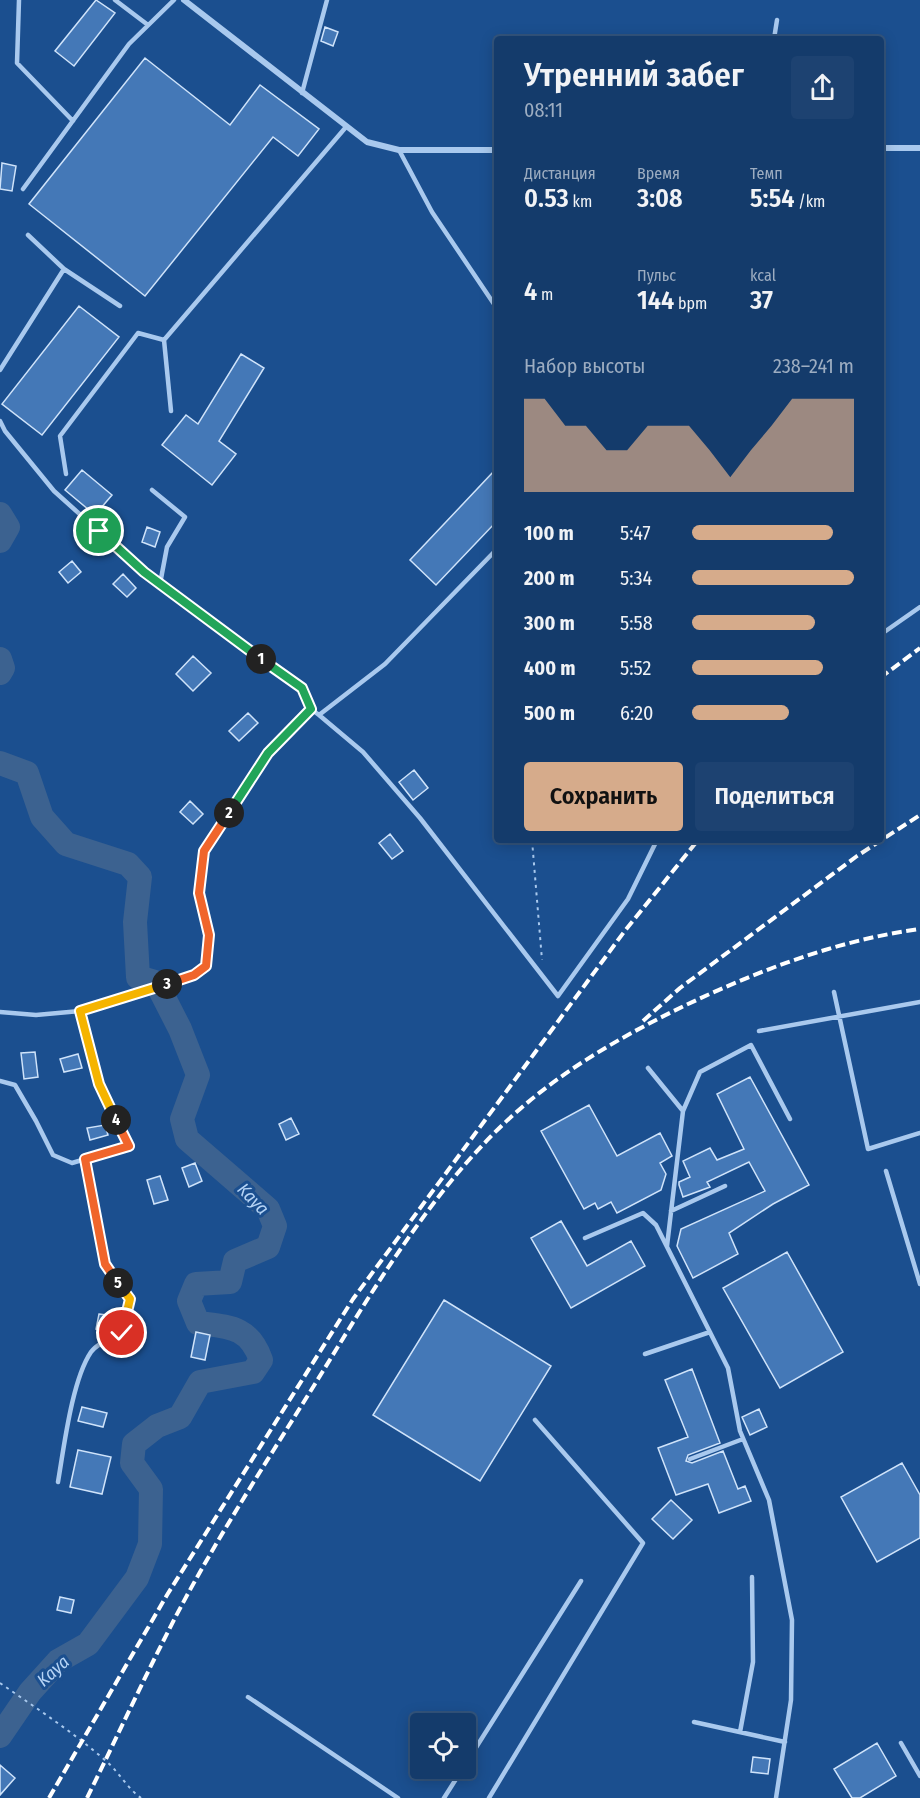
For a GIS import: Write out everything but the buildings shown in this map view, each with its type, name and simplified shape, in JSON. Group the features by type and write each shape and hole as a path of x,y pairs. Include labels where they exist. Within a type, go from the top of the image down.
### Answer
{"street":[{"path":"184,0 367,142 399,150 494,149"},
{"path":"884,148 920,148"}],"lane":[{"path":"19,0 17,63 73,121"},
{"path":"115,0 148,25"},
{"path":"23,189 129,44 174,0"},
{"path":"302,93 327,0"},
{"path":"774,36 777,20"},
{"path":"171,411 164,340 346,127"},
{"path":"399,150 432,212 494,304"},
{"path":"28,235 64,269 120,306"},
{"path":"0,370 64,269"},
{"path":"66,474 60,436 138,333 164,340"},
{"path":"0,422 54,491 160,584 302,688 311,709 363,752 420,818 558,996 628,899 656,843"},
{"path":"152,490 185,517 167,547 160,584"},
{"path":"319,715 385,664 494,551"},
{"path":"884,632 920,607"},
{"path":"0,1012 36,1015 80,1011 194,975 206,966 209,935 199,893 204,851 268,753 311,709"},
{"path":"834,992 868,1149 920,1133"},
{"path":"759,1031 920,1002"},
{"path":"0,1081 15,1085 53,1155 72,1163 129,1146 99,1084 80,1011"},
{"path":"667,1246 683,1111 700,1071 751,1045 790,1119"},
{"path":"648,1068 683,1111"},
{"path":"58,1482 80,1374 92,1349 122,1333 130,1299 105,1264 85,1159"},
{"path":"886,1171 920,1284"},
{"path":"671,1211 725,1186"},
{"path":"585,1238 643,1213 656,1226 667,1246 728,1368 740,1431 769,1500 792,1620 791,1700 776,1798"},
{"path":"645,1354 710,1332"},
{"path":"489,1798 643,1543 535,1420"},
{"path":"690,1459 743,1439"},
{"path":"740,1732 753,1662 752,1577"},
{"path":"476,1748 581,1581"},
{"path":"248,1697 398,1798"},
{"path":"694,1722 785,1742"},
{"path":"901,1743 920,1776"},
{"path":"444,1798 456,1779"}],"path":[{"path":"532,843 543,977"},
{"path":"0,1683 36,1707 105,1760 119,1772 133,1792 141,1798"}],"waterway":[{"name":"Kaya","path":"0,514 8,527 0,541"},
{"name":"Kaya","path":"0,659 3,668 0,673"},
{"name":"Kaya","path":"0,763 27,773 42,817 66,844 128,864 140,877 135,922 138,977 155,982 158,986 180,1029 198,1075 182,1119 187,1139 268,1209 275,1226 268,1247 235,1261 230,1282 196,1284 189,1301 198,1323 237,1330 244,1334 256,1349 261,1360 253,1372 200,1382 180,1417 157,1426 134,1444 132,1463 151,1489 150,1544 137,1578 88,1644 58,1661 30,1692 0,1736"}],"railway":[{"path":"884,675 920,648"},
{"path":"884,838 920,815"},
{"path":"49,1798 167,1595 353,1299 624,932 696,843"},
{"path":"643,1021 680,988 877,843"},
{"path":"87,1798 176,1616 247,1492 388,1267 437,1199 491,1136 558,1079 621,1039 686,1005 771,968 800,958 859,941 920,929"}],"route":[{"path":"99,531 144,572 302,688 311,709 268,753 204,851 199,893 209,935 206,966 194,975 80,1011 99,1084 129,1146 85,1159 105,1264 130,1299 122,1333"}]}
